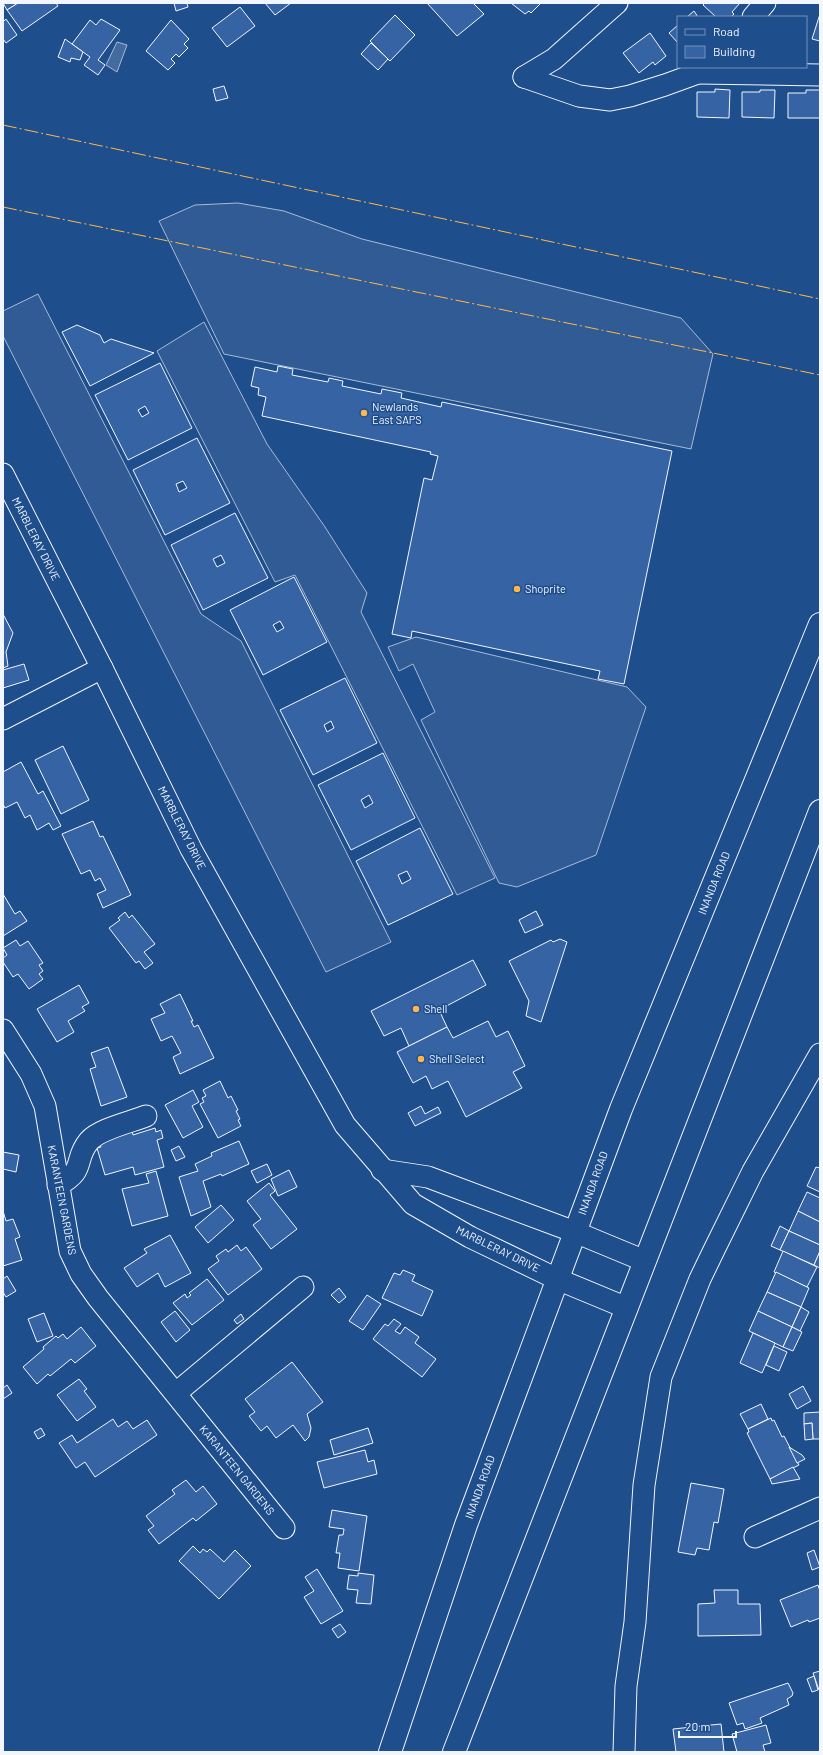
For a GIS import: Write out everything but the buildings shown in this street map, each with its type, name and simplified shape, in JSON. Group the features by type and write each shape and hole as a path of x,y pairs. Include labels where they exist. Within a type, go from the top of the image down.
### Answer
{"main road":[{"name":"INANDA ROAD","path":"390,1752 466,1525 621,1109 820,624"},
{"path":"454,1752 820,811"}],"street":[{"path":"617,3 554,59 524,77 578,96 610,100 630,96 701,70 820,76"},
{"path":"753,16 765,3"},
{"name":"MARBLERAY DRIVE","path":"3,474 102,668 191,849 345,1125 382,1170 413,1204 470,1237 557,1279 627,1308"},
{"path":"3,719 102,668"},
{"name":"KARANTEEN GARDENS","path":"3,1030 31,1074 45,1106 70,1251 81,1274 98,1298 284,1528"},
{"path":"624,1752 626,1686 635,1622 644,1485 661,1377 697,1285 714,1250 753,1171 820,1054"},
{"path":"58,1185 74,1175 86,1146 94,1137 146,1116"},
{"path":"382,1170 428,1177 575,1232 645,1261"},
{"path":"176,1393 303,1288"},
{"path":"755,1537 820,1508"}],"shaded area":[{"path":"117,42 127,45 117,72 106,65"},
{"path":"238,203 284,211 362,239 681,318 713,354 691,449 224,354 159,221 195,205"},
{"path":"38,294 201,614 241,641 391,942 326,972 3,336 3,311"},
{"path":"204,322 267,444 325,527 367,593 361,612 495,878 457,895 295,575 275,582 157,351"},
{"path":"416,637 627,687 646,707 596,855 517,887 499,883 421,720 435,712 413,664 399,671 388,647"}],"power":[{"path":"3,125 820,299"},
{"path":"3,207 820,375"}],"place":[{"name":"Newlands East SAPS","path":"364,413"},
{"name":"Shoprite","path":"517,589"},
{"name":"Shell","path":"416,1009"},
{"name":"Shell Select","path":"421,1059"}]}
